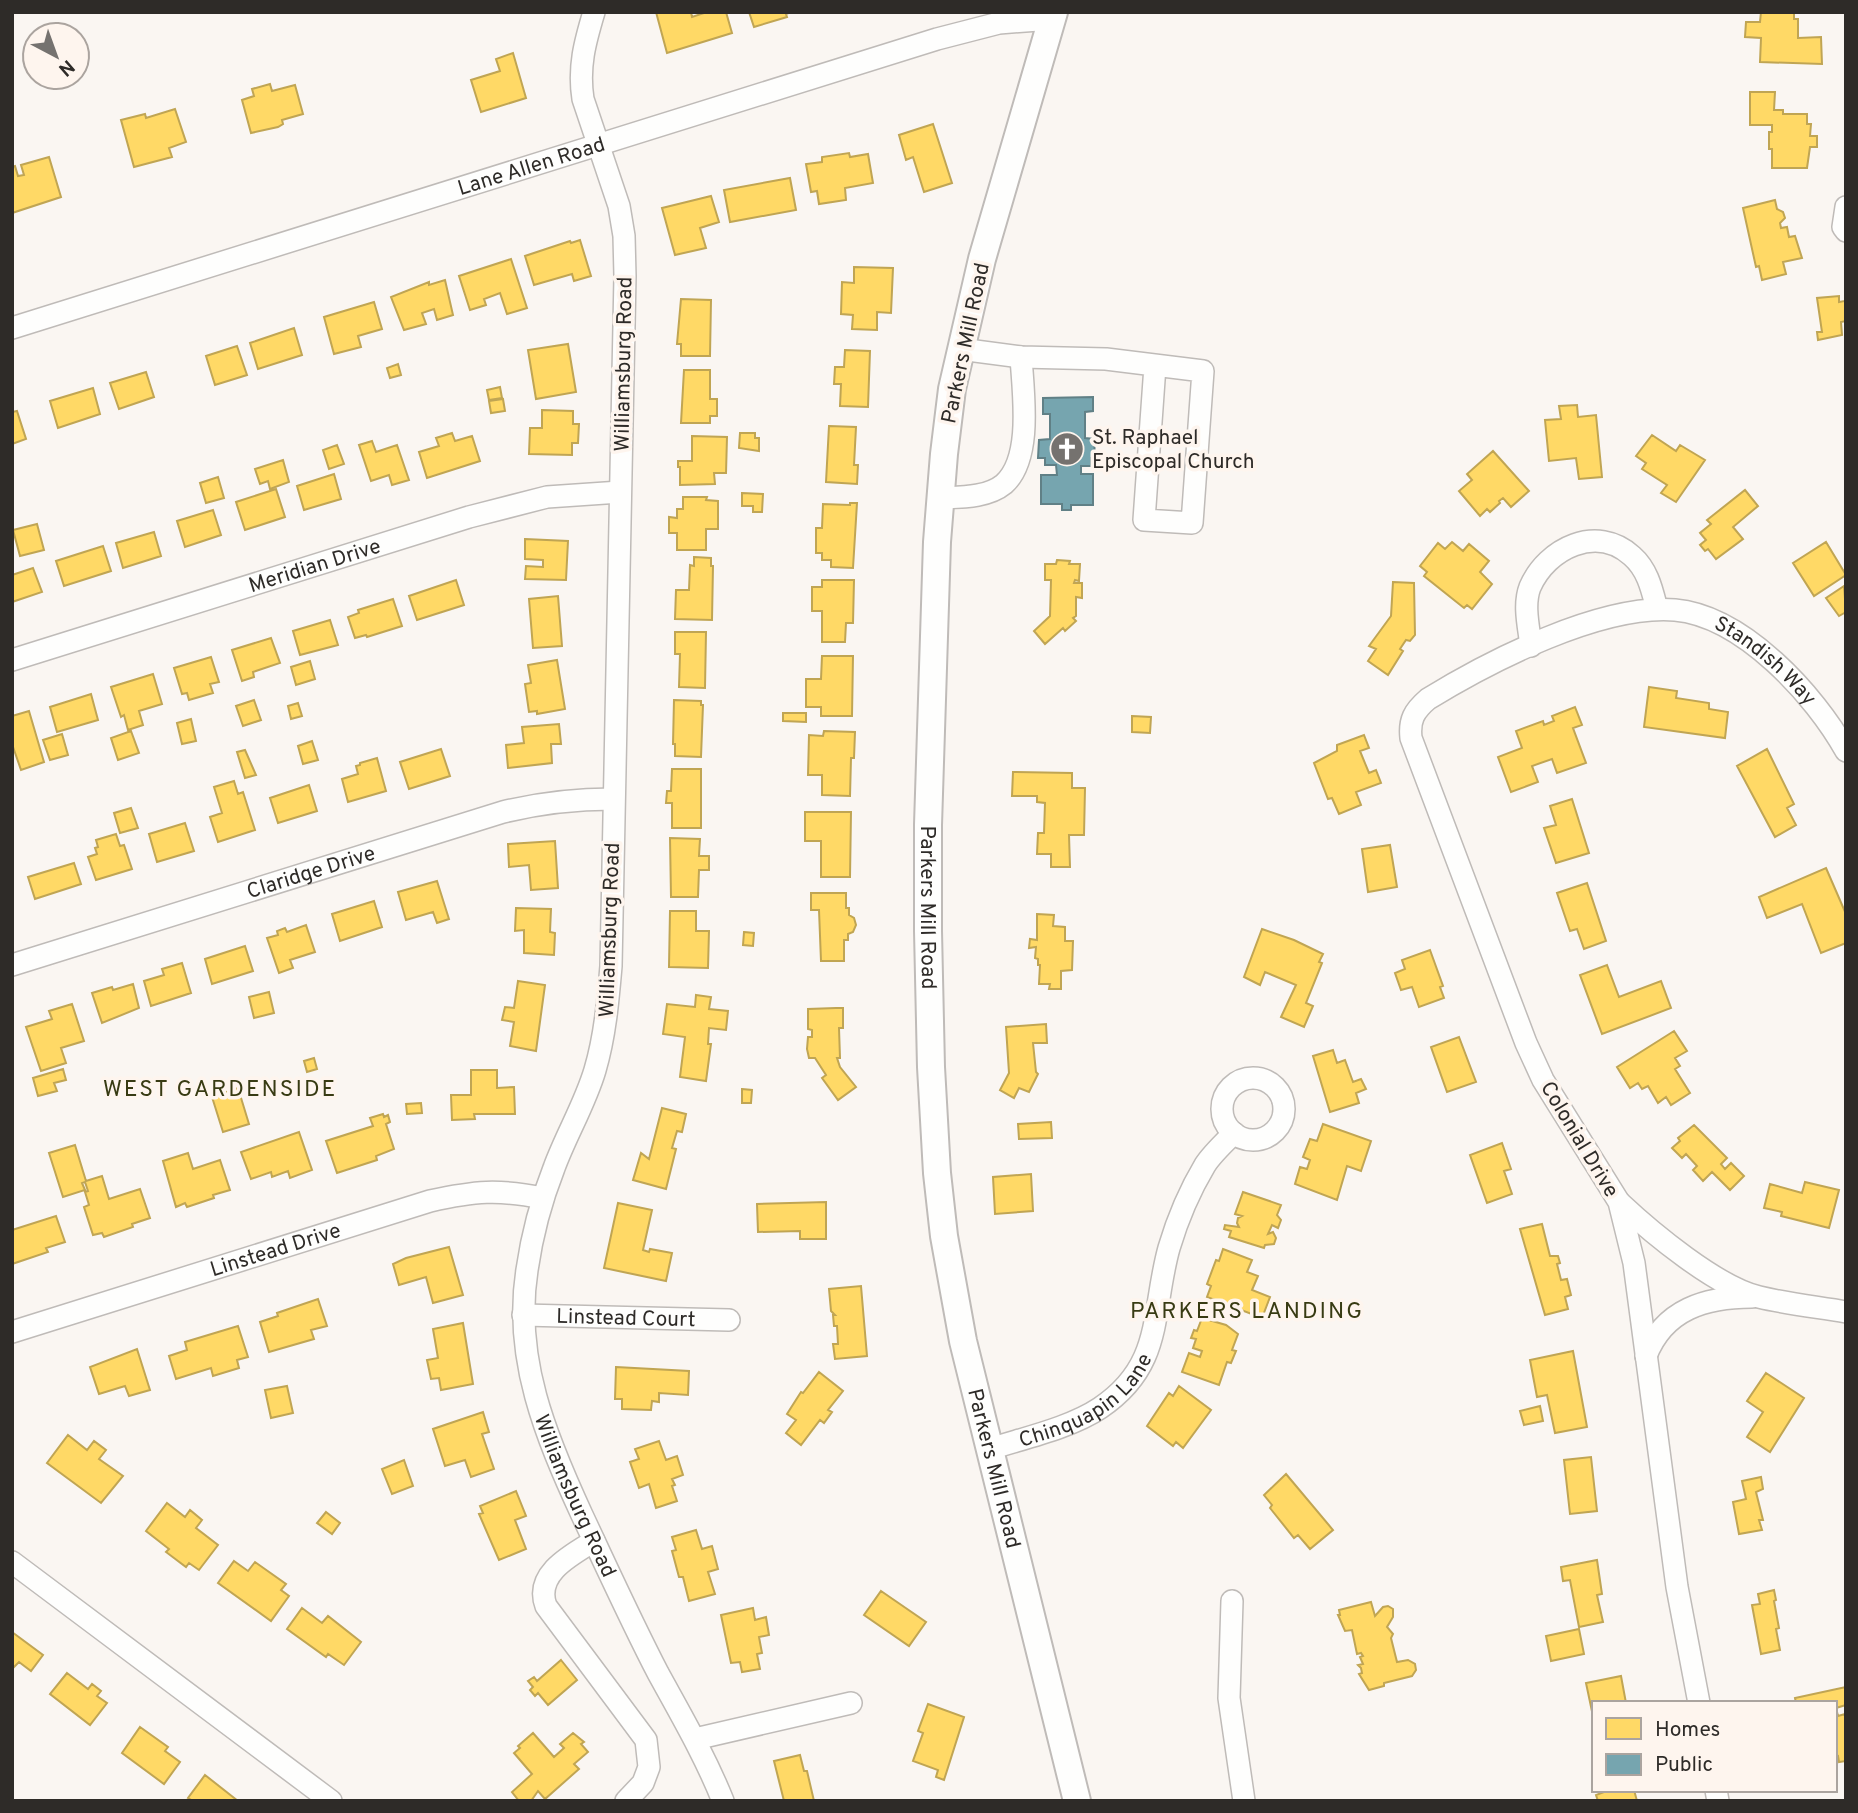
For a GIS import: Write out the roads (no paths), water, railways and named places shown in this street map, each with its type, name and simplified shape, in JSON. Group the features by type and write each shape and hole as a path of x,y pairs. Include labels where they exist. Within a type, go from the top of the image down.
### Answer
{"main road":[{"name":"Parkers Mill Road","path":"1053,16 982,259 952,388 940,498 928,825 931,1067 937,1173 944,1236 963,1341 1077,1801"}],"street":[{"name":"Williamsburg Road","path":"594,12 580,66 580,82 583,99 619,206 624,236 611,966 603,1040 583,1104 554,1166 534,1227 526,1273 523,1315 536,1399 544,1427 594,1541 658,1672 695,1739 723,1801"},
{"name":"Lane Allen Road","path":"12,328 978,27 1053,16"},
{"path":"1846,207 1843,227 1846,230"},
{"path":"960,349 1021,357 1106,359 1203,371 1192,523 1144,520 1155,366"},
{"path":"940,498 984,494 1003,484 1017,464 1024,426 1021,357"},
{"name":"Meridian Drive","path":"12,660 469,517 547,497 620,492"},
{"path":"1531,646 1527,609 1529,589 1542,566 1555,554 1572,545 1589,541 1603,543 1631,555 1650,582 1657,609"},
{"name":"Standish Way","path":"1411,718 1428,699 1459,680 1531,646 1583,626 1624,614 1657,609 1700,616 1749,642 1790,677 1826,720 1846,751"},
{"name":"Colonial Drive","path":"1411,718 1411,738 1526,1043 1543,1080 1619,1202 1634,1263 1677,1587 1699,1701"},
{"name":"Claridge Drive","path":"12,965 503,811 563,800 613,799"},
{"name":"Chinquapin Lane","path":"990,1449 1060,1427 1098,1410 1135,1374 1154,1335 1164,1270 1181,1215 1206,1164 1234,1133"},
{"name":"Linstead Drive","path":"12,1332 430,1201 471,1192 507,1191 542,1198"},
{"path":"1619,1202 1663,1240 1704,1270 1757,1297"},
{"path":"1646,1356 1657,1335 1680,1313 1717,1299 1757,1297 1846,1311"},
{"name":"Linstead Court","path":"523,1315 729,1320"},
{"path":"594,1541 558,1565 546,1581 542,1597 646,1740 649,1767 643,1783 626,1801"},
{"path":"12,1562 331,1801"},
{"path":"1232,1601 1229,1698 1244,1801"},
{"path":"695,1739 851,1703"}],"place":[{"name":"St. Raphael Episcopal Church","path":"1067,449"}],"district":[{"name":"WEST GARDENSIDE","path":"220,1088"},
{"name":"PARKERS LANDING","path":"1247,1310"}]}
